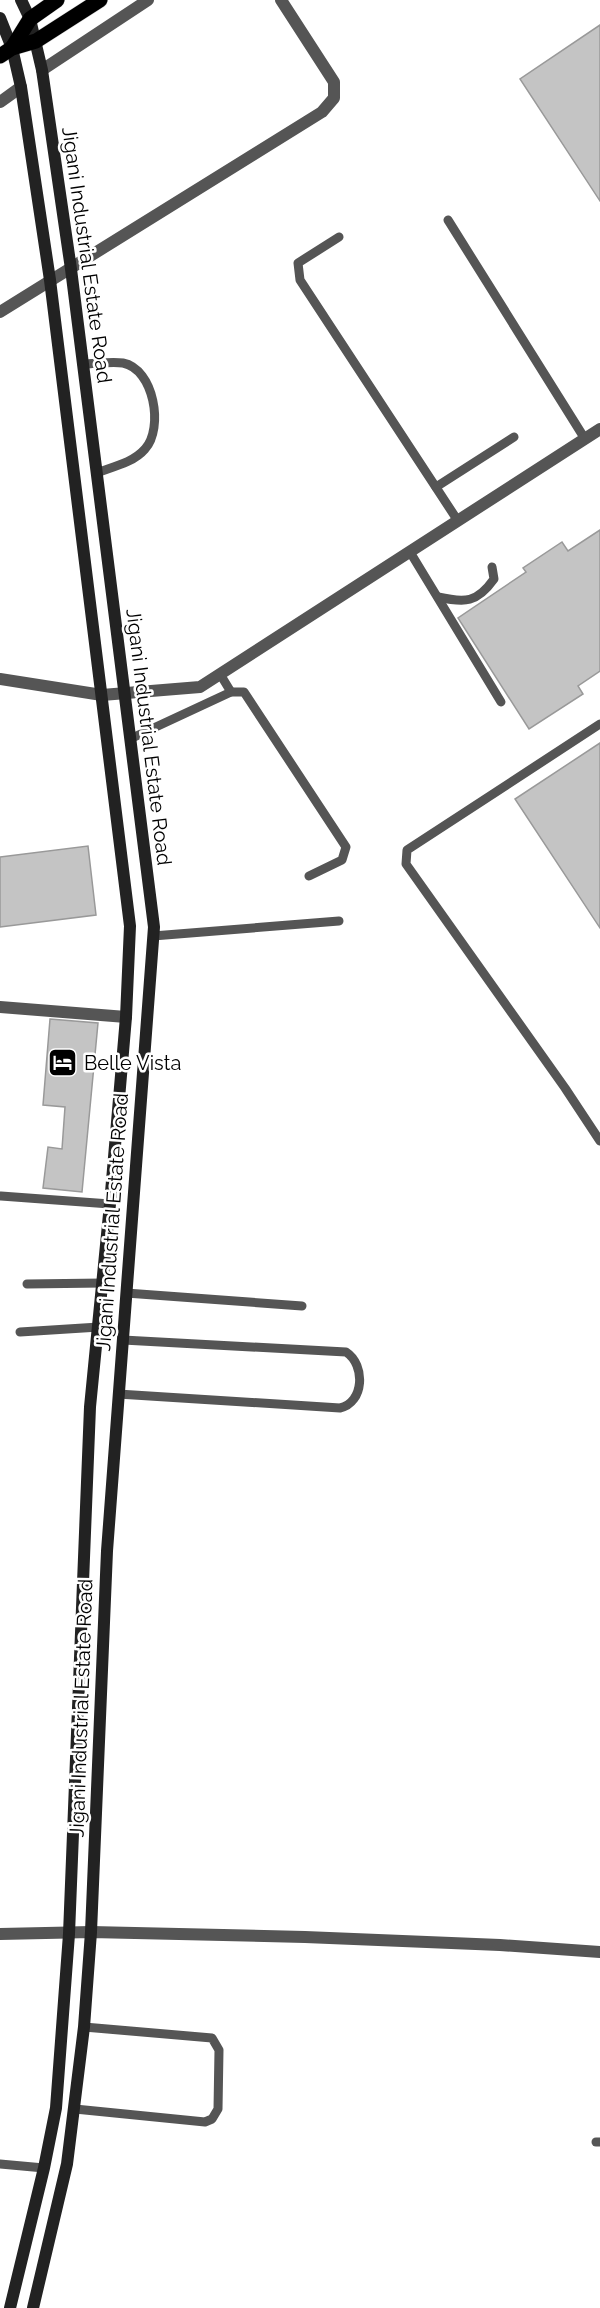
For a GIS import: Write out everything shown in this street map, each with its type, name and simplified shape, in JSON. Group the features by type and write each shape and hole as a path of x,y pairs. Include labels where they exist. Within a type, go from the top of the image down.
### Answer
{"main road":[{"name":"Jigani Industrial Estate Road","path":"21,0 30,19 42,70 70,269 153,936 106,1551 91,1932 84,2027 68,2164 33,2308"},
{"path":"6,52 30,19 57,0"},
{"path":"6,52 36,41 100,0"},
{"name":"Jigani Industrial Estate Road","path":"0,18 6,52 21,87 50,280 130,926 126,1017 90,1407 69,1934 56,2108 10,2308"}],"street":[{"path":"42,70 148,0"},
{"path":"0,312 322,112 334,98 334,82 281,0"},
{"path":"0,102 21,87"},
{"path":"0,679 102,695 200,687 600,429"},
{"path":"0,1007 126,1017"},
{"path":"0,1934 91,1932 328,1938 500,1945 600,1952"}],"lane":[{"path":"448,220 585,439"},
{"path":"339,237 298,263 300,280 458,521"},
{"path":"82,364 124,363 137,370 150,388 156,423 146,449 125,463 96,473"},
{"path":"436,488 514,437"},
{"path":"410,552 501,702"},
{"path":"438,597 463,601 475,598 485,591 494,579 492,567"},
{"path":"220,674 231,692"},
{"path":"130,740 231,692 244,692 346,847 342,860 309,876"},
{"path":"600,724 407,850 406,864 600,1141"},
{"path":"153,936 339,921"},
{"path":"1,1196 110,1204"},
{"path":"27,1284 103,1283"},
{"path":"126,1293 302,1306"},
{"path":"20,1332 99,1327"},
{"path":"118,1394 340,1408 353,1402 357,1397 358,1389 359,1378 356,1362 346,1352 123,1340"},
{"path":"75,2109 205,2122 212,2120 218,2109 219,2050 212,2038 84,2027"},
{"path":"0,2164 44,2168"}],"building":[{"path":"600,25 600,201 520,79"},
{"path":"600,530 600,671 578,686 583,694 529,729 458,618 526,572 523,568 562,542 568,551"},
{"path":"600,743 600,928 515,799"},
{"path":"88,846 96,915 0,927 0,857"},
{"path":"50,1019 98,1023 82,1192 43,1188 48,1147 62,1149 65,1107 43,1105"}],"place":[{"name":"Belle Vista","path":"63,1063"}]}
